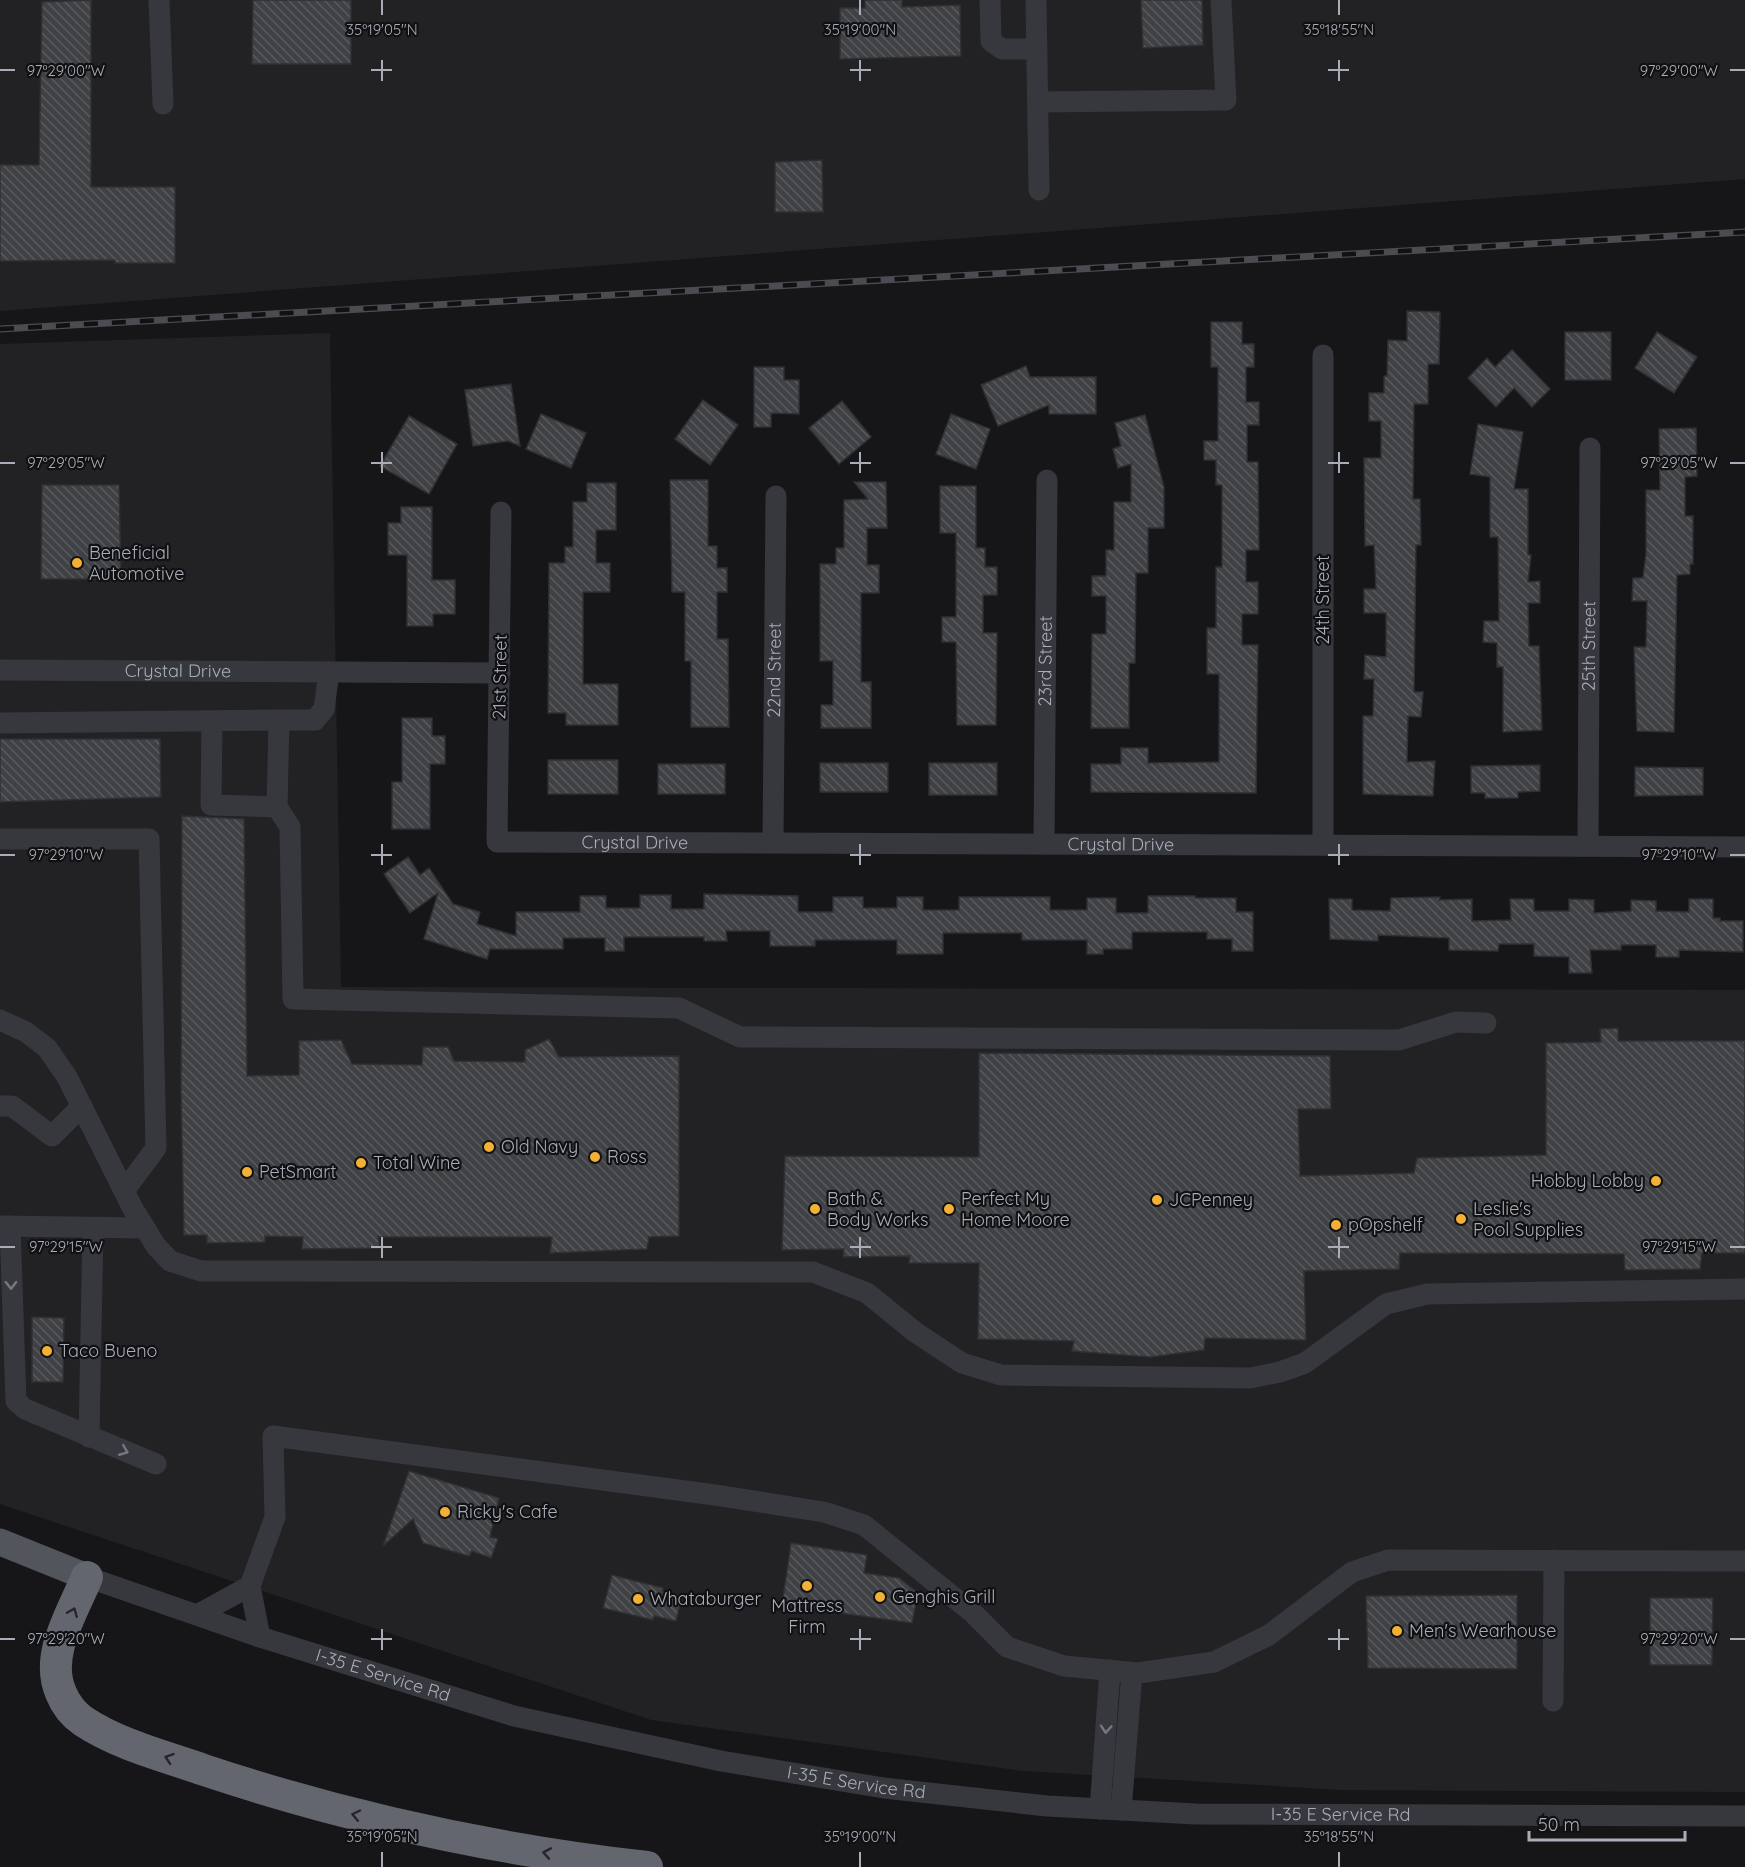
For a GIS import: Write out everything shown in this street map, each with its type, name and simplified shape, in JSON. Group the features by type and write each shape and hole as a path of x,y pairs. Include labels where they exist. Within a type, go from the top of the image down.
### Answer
{"highway":[{"path":"87,1577 58,1647 55,1678 69,1708 81,1720 100,1730 126,1743 223,1776 347,1813 489,1843 580,1859 646,1867"}],"main road":[{"name":"I-35 E Service Rd","path":"0,1542 87,1577"}],"street":[{"path":"159,0 163,104"},
{"path":"990,0 991,41 1002,50 1037,49"},
{"path":"1036,0 1039,190"},
{"path":"1038,102 1226,100 1221,0"},
{"name":"24th Street","path":"1323,355 1323,846"},
{"name":"25th Street","path":"1588,846 1590,448"},
{"name":"23rd Street","path":"1044,843 1047,480"},
{"name":"22nd Street","path":"773,842 776,496"},
{"name":"21st Street","path":"497,842 501,512"},
{"name":"Crystal Drive","path":"0,670 500,673"},
{"path":"0,723 315,720 324,709 329,672"},
{"path":"279,720 277,807 290,827 293,999 679,1008 740,1037 1399,1040 1456,1022 1486,1023"},
{"path":"212,721 211,805 277,807"},
{"path":"0,839 149,839 156,1148 124,1191"},
{"name":"Crystal Drive","path":"497,842 1745,847"},
{"path":"0,1020 26,1032 47,1048 67,1077 144,1228 170,1261 201,1271 813,1272 867,1293 915,1332 962,1363 1001,1375 1250,1378 1280,1372 1305,1363 1386,1304 1440,1291 1745,1289"},
{"path":"0,1106 12,1106 52,1136 82,1106"},
{"path":"144,1228 5,1226 16,1401 25,1408 89,1437 156,1464"},
{"path":"89,1437 93,1228"},
{"path":"260,1637 250,1586 275,1517 273,1436 715,1495 824,1512 864,1526 972,1612 1006,1647 1064,1665 1132,1673 1214,1662 1269,1635 1352,1572 1388,1560 1745,1561"},
{"path":"1553,1701 1554,1560"},
{"name":"I-35 E Service Rd","path":"87,1577 260,1637 514,1716 721,1761 896,1790 1100,1809 1196,1814 1745,1816"},
{"path":"197,1615 250,1586"},
{"path":"1100,1809 1110,1670"},
{"path":"1121,1810 1132,1673"}],"shaded area":[{"path":"0,0 1745,0 1745,179 0,311"},
{"path":"330,333 341,987 1745,990 1745,1792 1341,1790 1024,1771 651,1720 0,1504 0,344"}],"building":[{"path":"91,0 91,187 175,187 175,263 115,263 115,260 0,261 0,165 39,165 42,2"},
{"path":"253,0 351,0 351,64 252,64"},
{"path":"865,0 902,0 902,7 960,5 961,56 840,59 840,8 865,8"},
{"path":"1141,0 1202,0 1203,45 1143,48"},
{"path":"822,160 823,212 775,212 775,162"},
{"path":"1407,311 1440,312 1439,364 1428,364 1428,404 1414,404 1413,499 1420,499 1421,545 1416,545 1414,692 1423,692 1421,717 1408,716 1407,762 1435,761 1433,796 1363,794 1363,716 1373,716 1374,679 1364,679 1365,655 1386,657 1386,613 1364,613 1364,589 1376,589 1374,545 1365,546 1364,458 1381,458 1381,421 1369,421 1369,393 1384,393 1388,340 1407,341"},
{"path":"1211,322 1242,322 1242,344 1254,344 1254,367 1246,367 1246,402 1259,402 1259,425 1247,425 1247,462 1258,462 1259,550 1246,550 1246,582 1258,582 1258,614 1242,614 1242,645 1258,645 1256,793 1091,792 1091,764 1121,764 1121,748 1148,748 1148,763 1219,762 1219,674 1207,674 1207,628 1216,628 1216,567 1222,567 1222,485 1216,485 1216,460 1204,460 1204,441 1218,441 1218,367 1211,367"},
{"path":"1565,332 1611,332 1611,380 1565,380"},
{"path":"1657,332 1697,357 1674,393 1635,368"},
{"path":"1512,350 1550,389 1532,407 1514,388 1496,407 1468,378 1487,358 1495,367"},
{"path":"1026,366 1030,377 1096,377 1096,414 1049,414 1049,405 998,426 981,385"},
{"path":"754,367 784,367 784,380 799,380 799,414 771,413 771,427 754,427"},
{"path":"511,384 520,446 508,441 473,446 465,390"},
{"path":"703,400 738,425 710,465 675,439"},
{"path":"842,401 871,437 839,464 809,428"},
{"path":"541,414 586,433 571,468 526,449"},
{"path":"951,414 990,429 976,469 936,454"},
{"path":"1145,415 1164,487 1164,528 1148,528 1148,573 1136,573 1135,663 1129,663 1129,728 1091,728 1092,634 1106,634 1106,596 1092,596 1092,576 1106,576 1106,550 1114,550 1114,502 1131,502 1131,464 1118,468 1113,449 1121,446 1115,423"},
{"path":"409,416 457,444 429,494 380,466"},
{"path":"1478,424 1523,432 1514,489 1528,489 1528,555 1531,555 1528,582 1540,581 1540,603 1528,603 1529,646 1539,646 1542,730 1503,732 1503,667 1497,667 1497,643 1483,642 1484,621 1499,621 1498,537 1490,537 1490,477 1470,474"},
{"path":"1696,428 1697,476 1685,477 1685,516 1693,516 1693,564 1690,564 1690,574 1677,575 1674,732 1637,731 1634,647 1646,647 1647,601 1632,601 1633,578 1643,578 1646,554 1646,490 1660,490 1659,429"},
{"path":"670,480 708,480 708,546 717,546 717,568 727,568 727,592 717,592 717,639 728,639 729,727 691,727 691,661 685,661 685,592 672,592"},
{"path":"854,482 886,482 887,528 867,528 867,565 879,565 879,593 861,593 861,682 871,682 871,728 821,728 821,705 833,705 833,661 820,661 820,564 836,564 836,548 844,548 844,500 868,499"},
{"path":"587,483 616,483 616,530 596,530 596,563 610,563 610,592 583,592 583,684 618,684 618,725 566,725 566,713 548,713 549,563 565,563 565,547 573,547 573,502 587,502"},
{"path":"42,485 119,485 121,579 41,579"},
{"path":"940,486 976,486 976,548 985,548 985,567 997,567 997,595 983,595 983,633 997,633 996,725 957,725 956,642 942,642 942,617 956,617 956,533 940,533"},
{"path":"401,507 432,507 432,580 455,580 455,614 433,614 433,626 407,626 407,555 388,555 388,523 401,523"},
{"path":"402,718 432,718 432,736 445,736 445,764 430,764 430,829 392,829 392,782 402,782"},
{"path":"0,739 160,739 161,797 0,802"},
{"path":"548,760 618,760 618,794 548,794"},
{"path":"820,763 888,763 888,792 820,792"},
{"path":"929,763 997,763 997,795 929,795"},
{"path":"658,764 725,764 725,794 658,794"},
{"path":"1540,765 1540,791 1518,792 1518,798 1485,798 1485,793 1471,793 1471,766"},
{"path":"1635,767 1703,768 1703,795 1635,796"},
{"path":"182,816 244,819 247,1076 299,1075 299,1041 341,1040 352,1064 422,1065 423,1047 448,1047 454,1061 525,1062 525,1050 549,1039 559,1057 679,1056 679,1236 649,1237 647,1249 550,1253 552,1237 378,1237 380,1248 302,1249 303,1237 265,1236 265,1242 207,1243 207,1235 184,1235 181,1092"},
{"path":"408,857 420,875 429,868 453,904 480,912 477,924 516,936 516,912 580,912 580,896 606,896 606,908 640,908 640,895 671,895 671,909 704,909 704,894 798,896 798,912 833,912 833,897 863,897 863,908 897,908 897,897 923,897 923,910 959,910 959,897 1050,897 1050,910 1087,910 1087,898 1116,898 1116,913 1148,913 1148,896 1195,896 1195,898 1236,898 1236,912 1253,912 1253,951 1232,951 1232,939 1207,939 1207,932 1132,932 1132,949 1103,949 1103,954 1087,954 1087,940 1022,940 1022,933 943,933 943,954 897,954 897,940 815,940 815,946 770,946 770,931 726,931 727,941 704,941 704,937 624,937 624,951 605,951 605,938 563,938 563,949 490,949 487,959 424,939 438,893 410,913 384,874"},
{"path":"1440,897 1439,900 1472,899 1472,921 1511,920 1510,899 1534,899 1534,911 1569,911 1569,899 1594,900 1594,913 1631,911 1631,900 1656,901 1656,911 1689,912 1689,899 1713,899 1713,918 1720,918 1720,921 1743,921 1743,952 1679,950 1679,957 1656,957 1656,945 1621,945 1621,950 1590,950 1592,973 1569,973 1569,957 1534,956 1534,944 1499,944 1498,951 1449,950 1449,938 1378,935 1378,941 1330,939 1329,899 1352,899 1352,910 1390,911 1391,898"},
{"path":"1618,1028 1618,1041 1745,1041 1745,1253 1702,1253 1700,1269 1625,1270 1624,1254 1400,1253 1399,1269 1304,1271 1306,1340 1205,1338 1204,1350 1150,1357 1072,1351 1074,1341 978,1339 979,1263 909,1263 910,1256 843,1257 844,1249 782,1250 785,1156 979,1157 979,1053 1330,1056 1331,1109 1298,1109 1300,1176 1414,1173 1417,1158 1546,1155 1546,1043 1601,1042 1600,1029"},
{"name":"Taco Bueno","path":"32,1317 64,1318 63,1382 32,1382"},
{"name":"Ricky's Cafe","path":"409,1471 499,1498 490,1537 498,1539 491,1558 472,1551 469,1556 423,1543 413,1519 383,1546"},
{"path":"791,1543 867,1555 864,1573 899,1578 918,1593 912,1623 782,1605"},
{"name":"Whataburger","path":"612,1575 663,1588 662,1591 682,1596 676,1621 654,1616 653,1620 603,1608"},
{"path":"1517,1595 1517,1669 1368,1668 1366,1596"},
{"path":"1650,1598 1713,1598 1712,1665 1650,1665"}],"railway":[{"path":"0,329 1745,232"}],"place":[{"name":"Beneficial Automotive","path":"77,563"},
{"name":"Old Navy","path":"489,1147"},
{"name":"Ross","path":"595,1157"},
{"name":"Total Wine","path":"361,1163"},
{"name":"PetSmart","path":"247,1172"},
{"name":"Hobby Lobby","path":"1656,1181"},
{"name":"JCPenney","path":"1157,1200"},
{"name":"Bath & Body Works","path":"815,1209"},
{"name":"Perfect My Home Moore","path":"949,1209"},
{"name":"Leslie's Pool Supplies","path":"1461,1219"},
{"name":"pOpshelf","path":"1336,1225"},
{"name":"Taco Bueno","path":"47,1351"},
{"name":"Ricky's Cafe","path":"445,1512"},
{"name":"Mattress Firm","path":"807,1586"},
{"name":"Genghis Grill","path":"880,1597"},
{"name":"Whataburger","path":"638,1599"},
{"name":"Men's Wearhouse","path":"1397,1631"}]}
